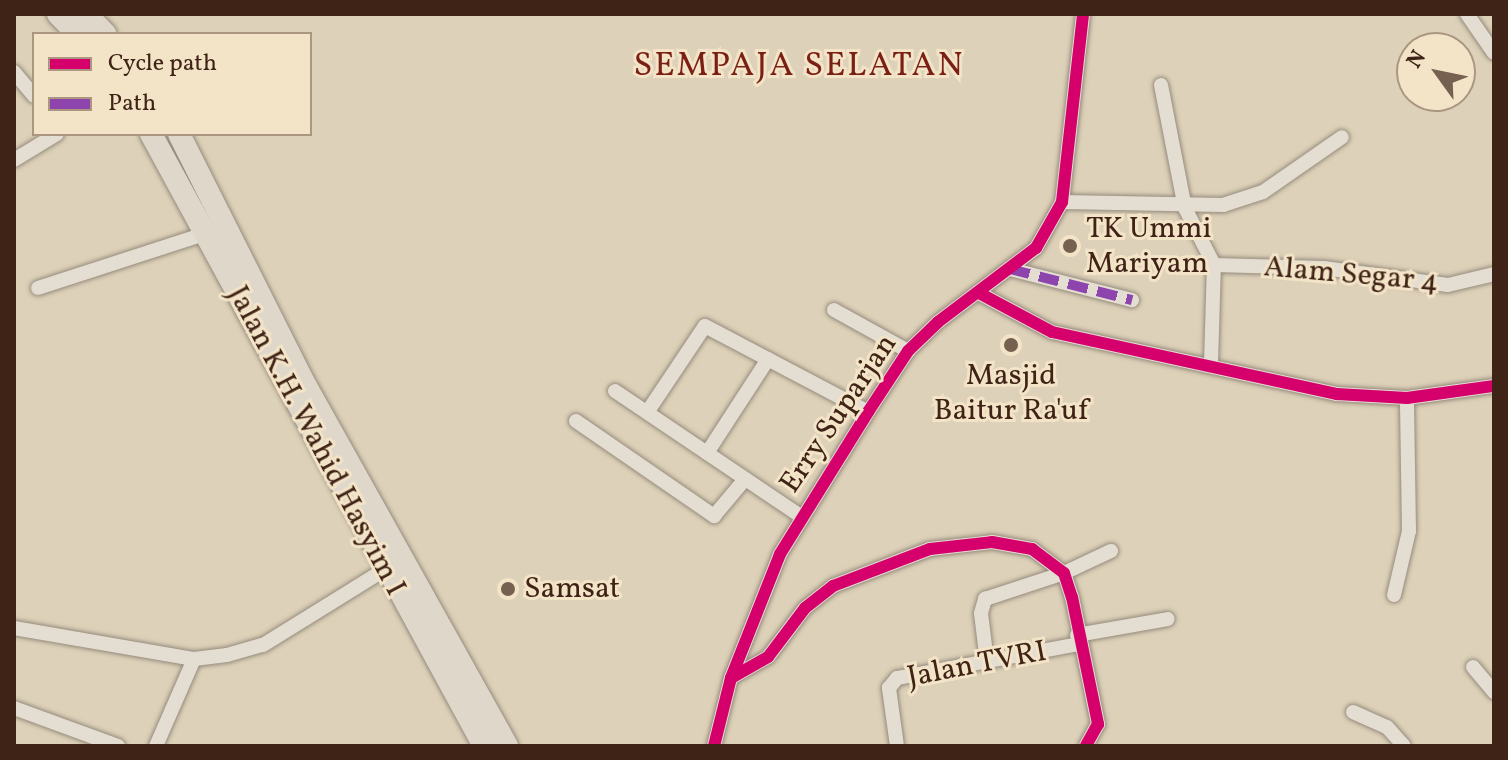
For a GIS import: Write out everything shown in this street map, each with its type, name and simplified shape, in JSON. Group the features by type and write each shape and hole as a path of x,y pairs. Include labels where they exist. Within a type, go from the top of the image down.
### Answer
{"main road":[{"path":"58,14 75,32"},
{"path":"86,14 103,32"},
{"name":"Jalan K.H. Wahid Hasyim I","path":"152,136 173,167 384,570 484,746"},
{"name":"Jalan K.H. Wahid Hasyim I","path":"180,136 195,156 306,386 507,746"},
{"path":"173,167 195,156"}],"street":[{"name":"Erry Suparjan","path":"714,746 731,678 753,614 802,517 868,412 908,351 1041,243 1062,202 1083,14"},
{"path":"1467,14 1494,53"},
{"path":"14,72 32,94"},
{"path":"1161,85 1185,208 1212,263 1211,364"},
{"path":"14,160 54,136"},
{"path":"1062,202 1185,208 1223,205 1263,192 1342,137"},
{"path":"38,288 207,233"},
{"name":"Alam Segar 4","path":"1212,263 1324,268 1448,285 1493,274"},
{"path":"1010,269 1132,300"},
{"path":"1493,274 1494,291"},
{"path":"979,293 1052,332 1211,364 1337,394 1407,398 1494,386"},
{"path":"834,310 908,351"},
{"path":"648,411 705,326 868,412"},
{"path":"707,453 768,359"},
{"path":"615,391 802,517"},
{"path":"1394,595 1409,531 1407,398"},
{"path":"576,421 714,516 745,479"},
{"path":"731,678 768,657 805,608 833,586 930,549 992,542 1032,549 1064,573 1098,724 1086,746"},
{"path":"987,662 981,613 985,599 1064,573 1111,551"},
{"path":"14,628 194,659 263,645 384,570"},
{"name":"Jalan TVRI","path":"897,746 889,688 894,680 987,662 1168,619"},
{"path":"156,746 194,659"},
{"path":"1473,667 1494,692"},
{"path":"14,708 118,746"},
{"path":"1353,712 1387,727 1404,746"}],"marked path":[{"path":"1010,269 1132,300"}],"cycle path":[{"path":"714,746 731,678 780,554 868,412 908,351 938,322 1036,248 1062,202 1083,14"},
{"path":"979,293 1052,332 1337,394 1407,398 1494,386"},
{"path":"731,678 768,657 805,608 833,586 930,549 992,542 1032,549 1064,573 1072,597 1098,724 1086,746"}],"place":[{"name":"TK Ummi Mariyam","path":"1070,246"},
{"name":"Masjid Baitur Ra'uf","path":"1011,345"},
{"name":"Samsat","path":"508,589"}],"district":[{"name":"SEMPAJA SELATAN","path":"799,67"}]}
